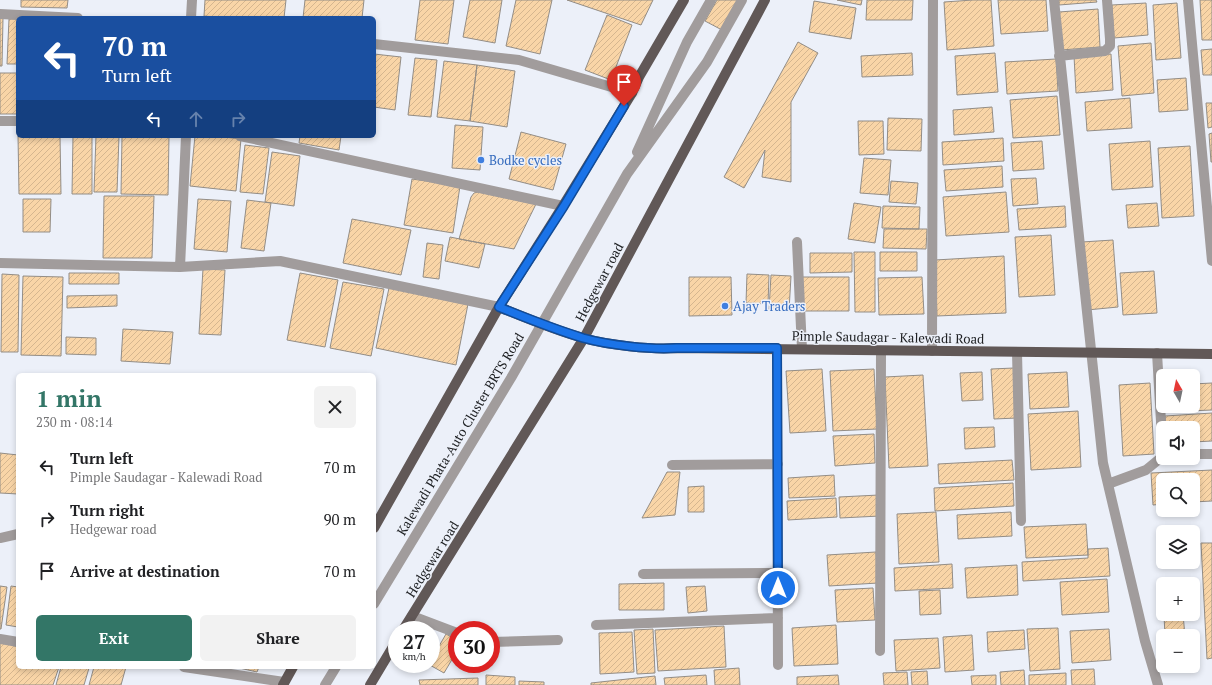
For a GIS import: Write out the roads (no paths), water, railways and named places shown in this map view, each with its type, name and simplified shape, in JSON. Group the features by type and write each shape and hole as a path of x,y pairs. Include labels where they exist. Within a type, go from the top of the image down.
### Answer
{"main road":[{"path":"376,524 499,307 564,206 632,93 639,77 684,0"},
{"name":"Hedgewar road","path":"409,621 584,338 765,0"},
{"name":"Pimple Saudagar - Kalewadi Road","path":"499,307 541,324 584,338 617,344 665,349 777,348 881,351 1212,354"},
{"path":"370,685 388,655"},
{"path":"283,684 292,669"}],"street":[{"path":"191,16 192,0"},
{"name":"Kalewadi Phata-Auto Cluster BRTS Road","path":"376,601 511,378 627,174 687,42 711,0"},
{"name":"Kalewadi Phata-Auto Cluster BRTS Road","path":"627,174 707,62 742,0"},
{"path":"932,351 933,0"},
{"path":"1054,0 1102,463 1145,640 1158,685"},
{"path":"1059,56 1105,50 1110,46 1107,0"},
{"path":"1188,0 1212,261"},
{"path":"0,14 39,16"},
{"path":"376,44 519,60 632,93"},
{"path":"0,121 16,121"},
{"path":"180,267 186,138"},
{"path":"249,138 564,206"},
{"path":"797,242 802,349"},
{"path":"0,263 180,267 280,261 499,307"},
{"path":"777,348 778,665"},
{"path":"880,651 881,351"},
{"path":"1016,352 1021,521"},
{"path":"1157,353 1161,421"},
{"path":"1200,454 1212,454"},
{"path":"1108,484 1146,470 1156,462"},
{"path":"672,465 778,464"},
{"path":"0,538 16,534"},
{"path":"643,574 778,573"},
{"path":"412,616 448,630"},
{"path":"596,625 778,618"},
{"path":"0,639 16,642"},
{"path":"500,642 558,640"},
{"path":"196,669 283,684"},
{"path":"325,685 335,669"}],"place":[{"name":"Bodke cycles","path":"481,160"},
{"name":"Ajay Traders","path":"725,306"}]}
